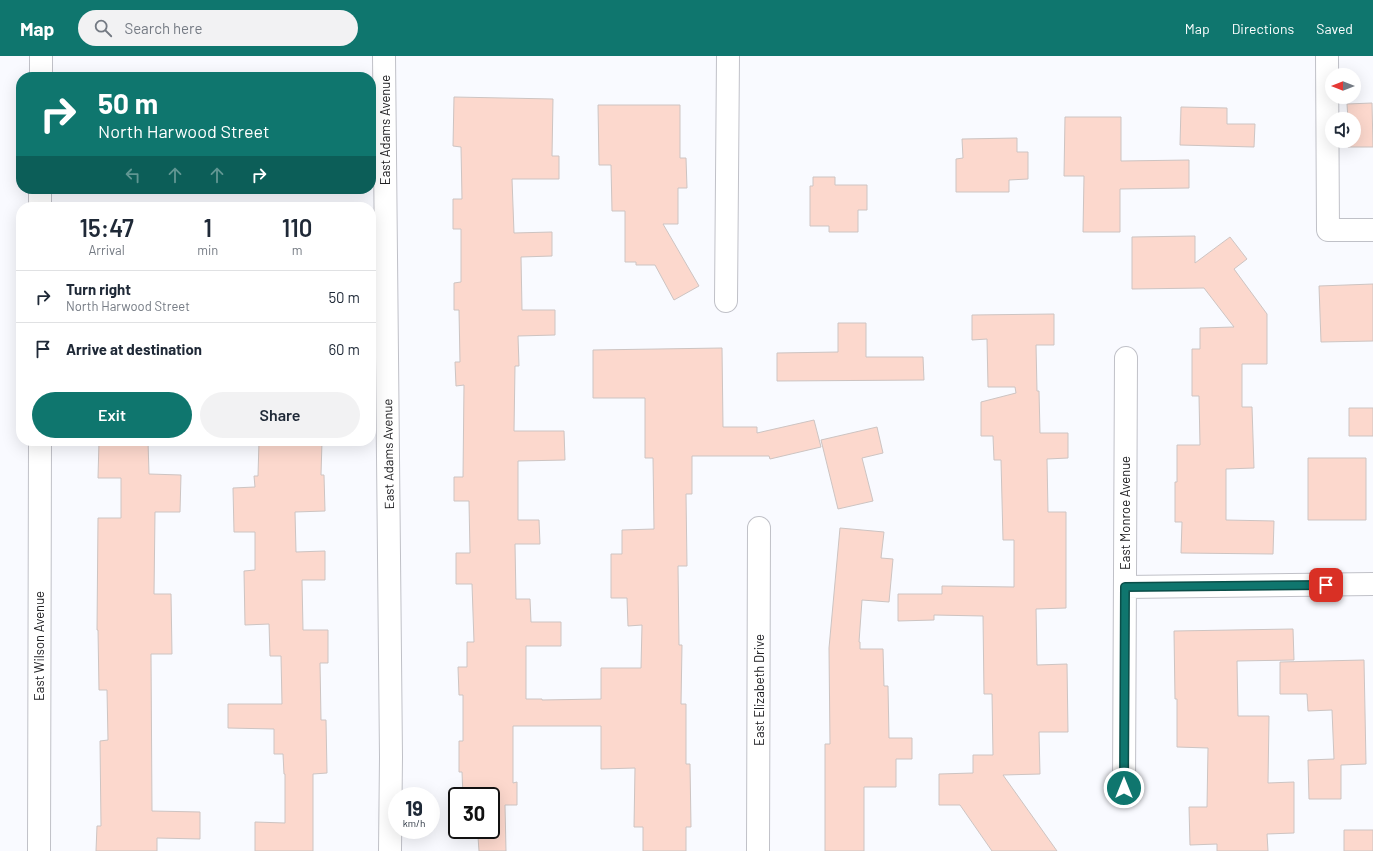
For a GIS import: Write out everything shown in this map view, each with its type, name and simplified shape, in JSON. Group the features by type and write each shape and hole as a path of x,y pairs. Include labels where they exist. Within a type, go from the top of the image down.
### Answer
{"street":[{"path":"40,56 40,72"},
{"name":"East Adams Avenue","path":"384,56 391,757 390,851"},
{"path":"726,301 728,56"},
{"path":"1327,56 1328,230 1373,230"},
{"name":"East Monroe Avenue","path":"1124,788 1126,358"},
{"name":"East Wilson Avenue","path":"38,851 40,446"},
{"name":"East Elizabeth Drive","path":"758,851 759,528"},
{"path":"1125,587 1373,584"}],"building":[{"path":"454,97 553,99 552,156 559,156 559,179 512,179 514,233 552,232 552,256 521,257 522,310 555,310 555,335 518,336 519,366 515,366 514,431 564,431 565,460 518,461 518,520 539,520 540,544 515,544 516,599 530,599 531,622 561,622 561,646 526,646 526,699 601,699 601,668 641,668 642,625 628,626 627,598 611,598 611,554 622,554 622,530 654,529 653,458 645,458 645,398 593,398 593,350 722,348 723,427 757,427 757,433 814,420 821,447 770,459 769,456 692,456 692,494 686,494 687,566 678,566 679,645 682,645 681,704 686,704 686,764 690,764 691,827 686,827 686,851 643,851 643,827 634,827 635,768 601,769 601,726 513,726 513,783 517,782 517,805 505,805 506,851 479,851 478,839 500,839 500,787 463,787 462,772 459,772 459,741 463,741 463,695 459,695 458,667 467,667 467,642 474,642 472,584 456,584 456,553 470,553 469,501 454,501 454,477 463,477 464,385 456,386 455,362 460,362 459,310 454,310 454,283 461,282 461,229 453,229 453,199 462,199 461,147 453,146"},
{"path":"1372,103 1373,147 1361,147 1361,112 1348,112 1347,104"},
{"path":"598,105 680,105 680,158 686,158 687,188 678,188 678,224 663,224 699,286 674,300 655,265 636,265 636,262 625,262 625,211 612,211 611,165 599,165"},
{"path":"1181,107 1227,108 1227,124 1255,124 1254,147 1180,145"},
{"path":"1065,117 1121,117 1121,161 1189,160 1189,188 1120,189 1120,232 1083,232 1084,176 1064,176"},
{"path":"1017,138 1017,152 1028,152 1028,179 1009,180 1009,192 956,192 956,159 963,158 962,139"},
{"path":"813,177 835,177 835,185 867,185 867,210 858,210 858,232 829,232 829,226 810,226 810,186 813,186"},
{"path":"1195,236 1195,263 1230,237 1247,259 1234,269 1267,314 1267,364 1242,364 1242,407 1252,407 1254,468 1226,469 1226,520 1274,521 1273,554 1181,553 1182,522 1175,522 1177,445 1200,445 1199,396 1192,396 1192,349 1200,349 1200,328 1234,327 1204,288 1132,289 1132,237"},
{"path":"1373,284 1373,341 1321,342 1319,286"},
{"path":"1054,314 1054,345 1036,345 1037,391 1039,391 1040,433 1068,433 1068,458 1047,459 1048,512 1066,512 1066,608 1036,609 1037,665 1067,664 1068,732 1039,732 1040,774 1003,775 1057,851 992,851 960,805 939,805 939,774 973,773 973,755 993,755 992,694 984,694 983,616 934,615 934,620 898,621 898,594 942,594 942,586 1014,587 1014,540 1003,540 1001,460 994,460 993,436 981,436 981,402 1016,393 1015,387 988,387 987,339 972,340 972,315"},
{"path":"838,323 866,323 866,357 923,357 924,380 777,381 777,353 838,352"},
{"path":"1349,408 1373,408 1373,436 1349,436"},
{"path":"877,427 883,453 862,458 873,501 838,509 821,440"},
{"path":"99,446 148,446 149,474 181,475 180,512 155,512 154,594 171,594 172,654 151,654 152,811 200,812 200,839 157,838 157,851 96,851 97,826 101,826 100,741 108,740 107,690 99,690 97,630 98,518 121,518 121,478 98,478"},
{"path":"259,446 322,446 321,475 324,475 325,511 295,512 296,552 325,551 325,580 302,580 303,630 328,630 328,663 320,663 321,720 326,720 327,773 313,774 313,851 255,851 255,822 285,823 285,774 283,754 274,754 274,729 228,728 228,704 282,704 281,656 270,656 269,624 245,625 244,571 255,570 255,532 234,532 233,488 255,487 254,476 258,476"},
{"path":"1308,458 1366,458 1366,520 1308,520"},
{"path":"840,528 884,532 881,558 893,559 889,602 862,600 859,642 860,649 883,649 884,686 888,686 889,738 912,738 912,759 896,759 896,787 864,787 864,851 825,851 825,744 830,744 829,648"},
{"path":"1293,629 1294,660 1237,661 1238,716 1269,716 1268,783 1294,782 1294,833 1267,834 1268,851 1217,851 1217,844 1190,845 1189,807 1207,807 1208,748 1177,747 1177,699 1175,699 1174,631"},
{"path":"1364,660 1366,764 1341,765 1341,799 1309,799 1308,760 1334,759 1332,710 1308,711 1307,694 1280,694 1280,662"},
{"path":"1344,830 1373,830 1373,851 1344,851"}],"route":[{"path":"1124,788 1125,587 1326,585"}]}
